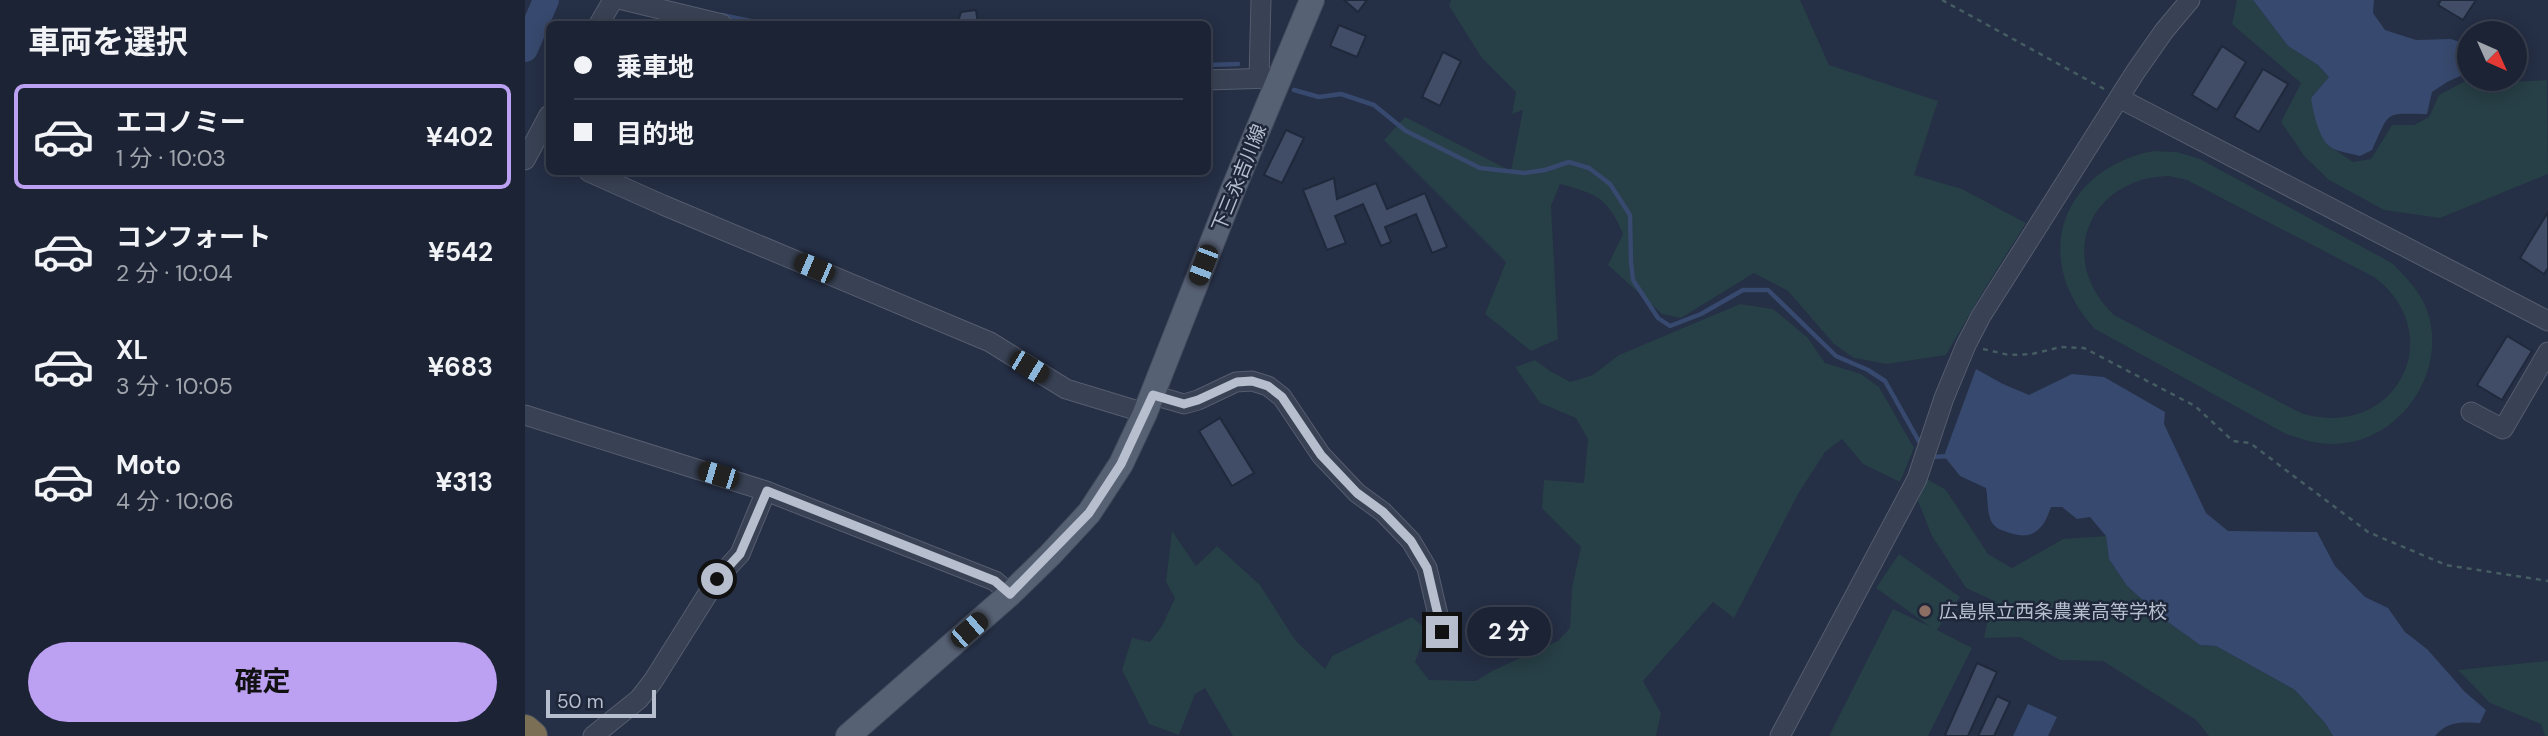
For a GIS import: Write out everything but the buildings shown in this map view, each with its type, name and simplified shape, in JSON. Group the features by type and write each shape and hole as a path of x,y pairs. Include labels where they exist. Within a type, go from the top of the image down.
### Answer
{"highway":[{"path":"525,730 532,736"}],"main road":[{"name":"下三永吉川線","path":"848,736 1010,594 1089,513 1121,464 1149,404 1234,187 1270,78 1312,0"}],"street":[{"path":"601,21 613,0"},
{"path":"623,0 710,21"},
{"path":"1211,80 1270,78 1261,0"},
{"path":"1781,736 1917,478 1966,345 1981,316 2119,97 2164,31 2190,0"},
{"path":"2119,97 2548,321"},
{"path":"536,153 546,124"},
{"path":"596,175 990,342 1066,389 1149,404 1184,404 1237,382 1252,381 1268,386 1282,397 1321,455 1357,493 1383,512 1411,541 1427,568 1442,632"},
{"path":"2471,412 2503,429 2548,352"},
{"path":"525,415 767,491 995,581 1010,594"},
{"path":"593,736 639,699 653,681 717,579 740,554 767,491"}],"path":[{"path":"1942,0 2119,97"},
{"path":"1966,345 2009,355 2032,354 2061,347 2084,348 2195,406 2233,441 2250,443 2368,532 2446,565 2548,581"}],"shaded area":[{"path":"1451,0 1800,0 1829,65 1938,101 1914,175 1962,189 2026,223 1946,355 1887,364 1854,358 1834,344 1788,291 1754,273 1681,318 1662,314 1608,265 1623,234 1612,212 1600,199 1560,184 1551,206 1558,339 1531,351 1485,314 1506,262 1384,140 1405,117 1511,171 1523,110 1512,114 1516,92 1482,58 1449,6"},
{"path":"2237,0 2253,0 2288,46 2318,65 2329,77 2311,98 2328,145 2353,162 2371,159 2392,125 2414,125 2429,117 2439,95 2457,85 2457,91 2527,91 2527,81 2547,80 2548,174 2440,218 2384,210 2329,180 2305,157 2281,122 2301,83 2232,24"},
{"path":"2153,151 2177,152 2200,159 2392,263 2420,296 2431,325 2432,350 2427,374 2416,396 2400,415 2381,431 2358,440 2333,444 2303,439 2286,434 2095,329 2075,302 2064,274 2060,247 2065,221 2077,197 2096,177 2121,161","holes":["2169,176 2187,180 2374,277 2397,301 2408,327 2410,353 2402,378 2386,398 2363,412 2334,418 2301,413 2114,315 2096,293 2086,270 2084,247 2089,225 2101,206 2118,191 2141,180"]},
{"path":"1740,304 1773,309 1807,337 1825,363 1861,374 1879,387 1914,448 1900,482 1863,464 1842,439 1825,452 1798,494 1734,618 1713,602 1643,681 1661,713 1656,736 1233,736 1205,688 1195,694 1179,735 1149,724 1122,670 1132,638 1150,642 1162,626 1175,598 1166,582 1172,531 1196,566 1217,546 1260,585 1295,640 1325,669 1332,656 1412,617 1427,630 1415,662 1429,680 1476,681 1558,641 1570,628 1572,588 1581,547 1542,508 1544,480 1584,483 1588,439 1576,418 1540,403 1515,367 1535,360 1570,382 1593,375 1619,355"},
{"path":"1927,479 1946,490 1988,554 2012,568 2063,539 2106,536 2109,559 2127,586 2165,620 2200,645 2216,646 2295,690 2325,723 2333,736 2209,736 2196,720 2103,661 2060,660 2020,637 1984,638 1992,600 1966,588 1932,536 1918,501"},
{"path":"1899,554 1960,597 1937,630 1972,648 1928,736 1829,736 1893,609 1931,627 1876,588"},
{"path":"2548,661 2548,736 2545,736 2541,724 2490,703 2458,670"}],"water":[{"path":"2253,0 2374,0 2373,13 2385,30 2416,40 2457,41 2457,77 2432,92 2427,114 2390,117 2372,150 2360,156 2338,151 2328,145 2321,135 2311,98 2329,77 2318,65 2288,46"},
{"path":"1976,369 2029,395 2072,374 2104,377 2165,412 2164,424 2206,513 2228,531 2317,532 2335,566 2365,597 2388,608 2405,632 2427,649 2465,692 2486,710 2480,723 2450,725 2435,736 2333,736 2325,723 2295,690 2216,646 2200,645 2165,620 2127,586 2109,559 2106,536 2090,517 2077,519 2062,507 2051,507 2041,527 2032,534 2018,535 1997,528 1990,517 1986,488 1960,476 1944,456"},
{"path":"2028,704 2057,717 2048,736 2013,736"}],"waterway":[{"path":"525,49 546,0"},
{"path":"722,15 751,21"},
{"path":"1211,65 1238,64"},
{"path":"1294,90 1319,97 1341,94 1374,105 1406,131 1480,168 1524,173 1569,162 1589,168 1610,184 1630,215 1633,280 1658,318 1670,326 1701,314 1743,290 1768,290 1836,356 1885,381 1921,445"},
{"path":"1931,457 1950,456"}],"place":[{"name":"広島県立西条農業高等学校","path":"1925,611"}],"route":[{"path":"717,579 740,554 767,491 995,581 1010,594 1089,513 1121,464 1153,395 1184,404 1237,382 1252,381 1268,386 1282,397 1321,455 1357,493 1383,512 1411,541 1427,568 1442,632"}]}
